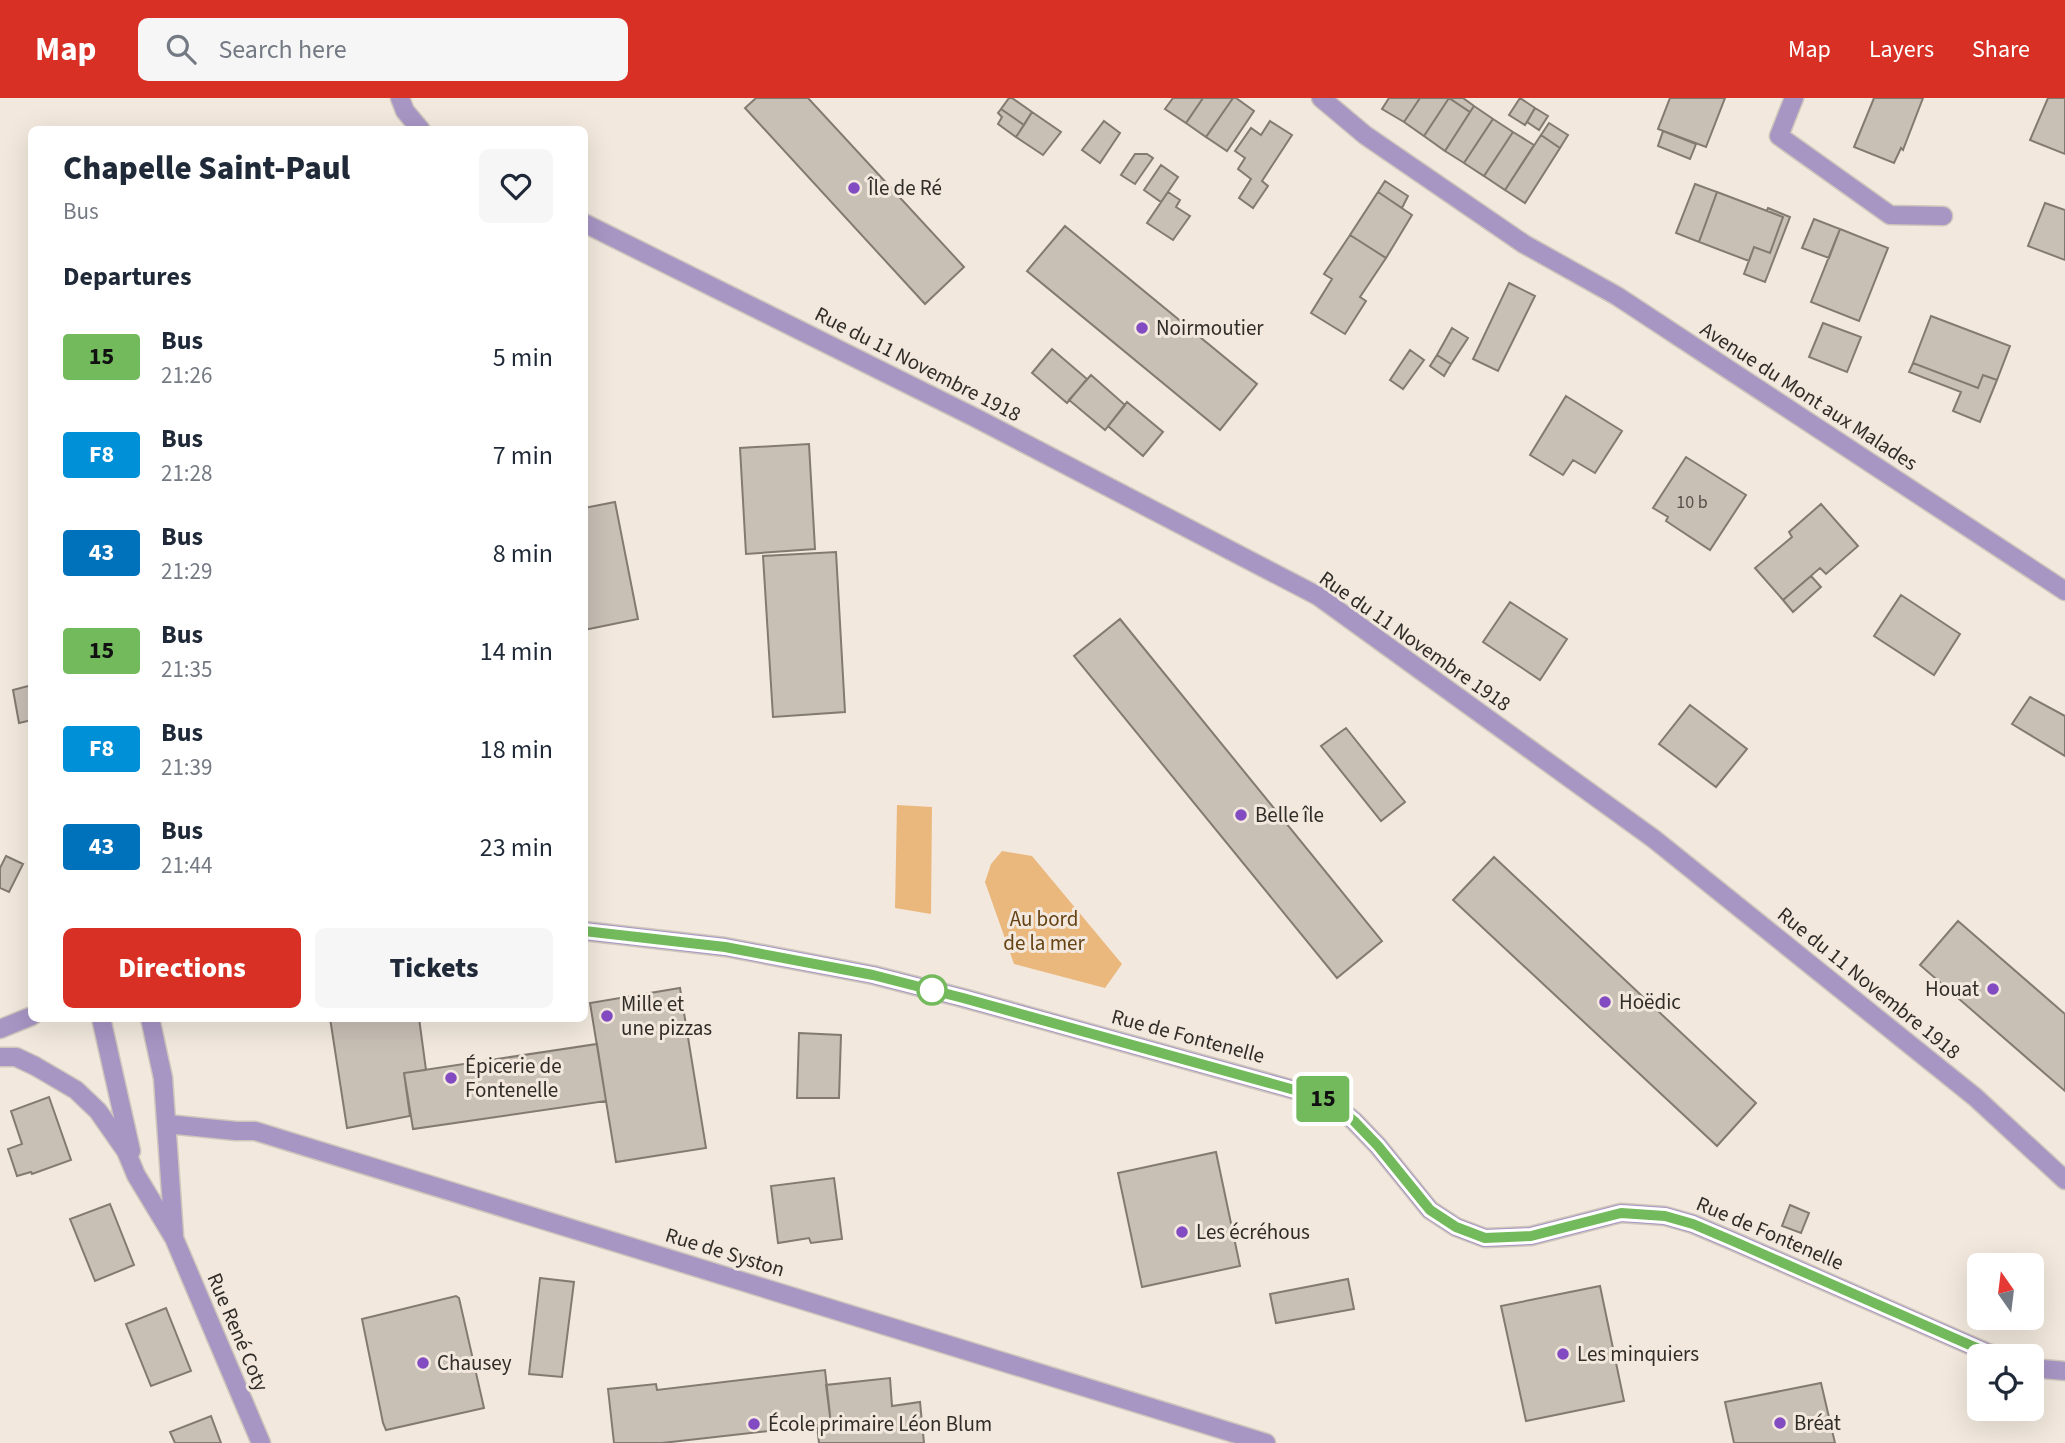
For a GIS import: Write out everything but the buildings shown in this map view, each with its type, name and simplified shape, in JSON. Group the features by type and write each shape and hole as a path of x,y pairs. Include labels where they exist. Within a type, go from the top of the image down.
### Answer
{"street":[{"path":"400,98 405,111 418,126"},
{"name":"Avenue du Mont aux Malades","path":"1321,98 1365,135 1525,244 1617,296 2065,592"},
{"path":"1794,98 1779,136 1890,215 1943,216"},
{"name":"Rue du 11 Novembre 1918","path":"588,225 985,423 1318,596 1654,839 1975,1097 2065,1180"},
{"name":"Rue de Fontenelle","path":"588,931 725,947 873,975 1309,1094 1331,1102 1354,1121 1430,1210 1456,1227 1485,1238 1531,1236 1621,1213 1665,1216 1693,1224 1968,1344"},
{"path":"0,1029 28,1018"},
{"name":"Rue René Coty","path":"102,1022 136,1175"},
{"name":"Rue René Coty","path":"151,1022 163,1078 174,1238"},
{"name":"Rue René Coty","path":"0,1057 16,1058 76,1090 98,1111 126,1151 136,1175 174,1238 261,1443"},
{"name":"Rue de Syston","path":"167,1124 236,1132 255,1131 1266,1443"},
{"path":"2044,1369 2065,1371"}],"green space":[{"path":"897,805 932,807 931,914 895,908"},
{"name":"Au bord de la mer","path":"1002,851 1032,856 1122,964 1105,988 1014,964 985,882 991,864"}],"bus line":[{"name":"15","path":"588,931 725,947 873,975 1309,1094 1331,1102 1354,1121 1430,1210 1456,1227 1485,1238 1501,1239 1531,1236 1621,1213 1665,1216 1693,1224 1968,1344"}],"place":[{"name":"Île de Ré","path":"854,188"},
{"name":"Noirmoutier","path":"1142,328"},
{"name":"Belle île","path":"1241,815"},
{"name":"Houat","path":"1993,989"},
{"name":"Hoëdic","path":"1605,1002"},
{"name":"Mille et une pizzas","path":"607,1016"},
{"name":"Épicerie de Fontenelle","path":"451,1078"},
{"name":"Les écréhous","path":"1182,1232"},
{"name":"Les minquiers","path":"1563,1354"},
{"name":"Chausey","path":"423,1363"},
{"name":"Bréat","path":"1780,1423"},
{"name":"École primaire Léon Blum","path":"754,1424"}]}
